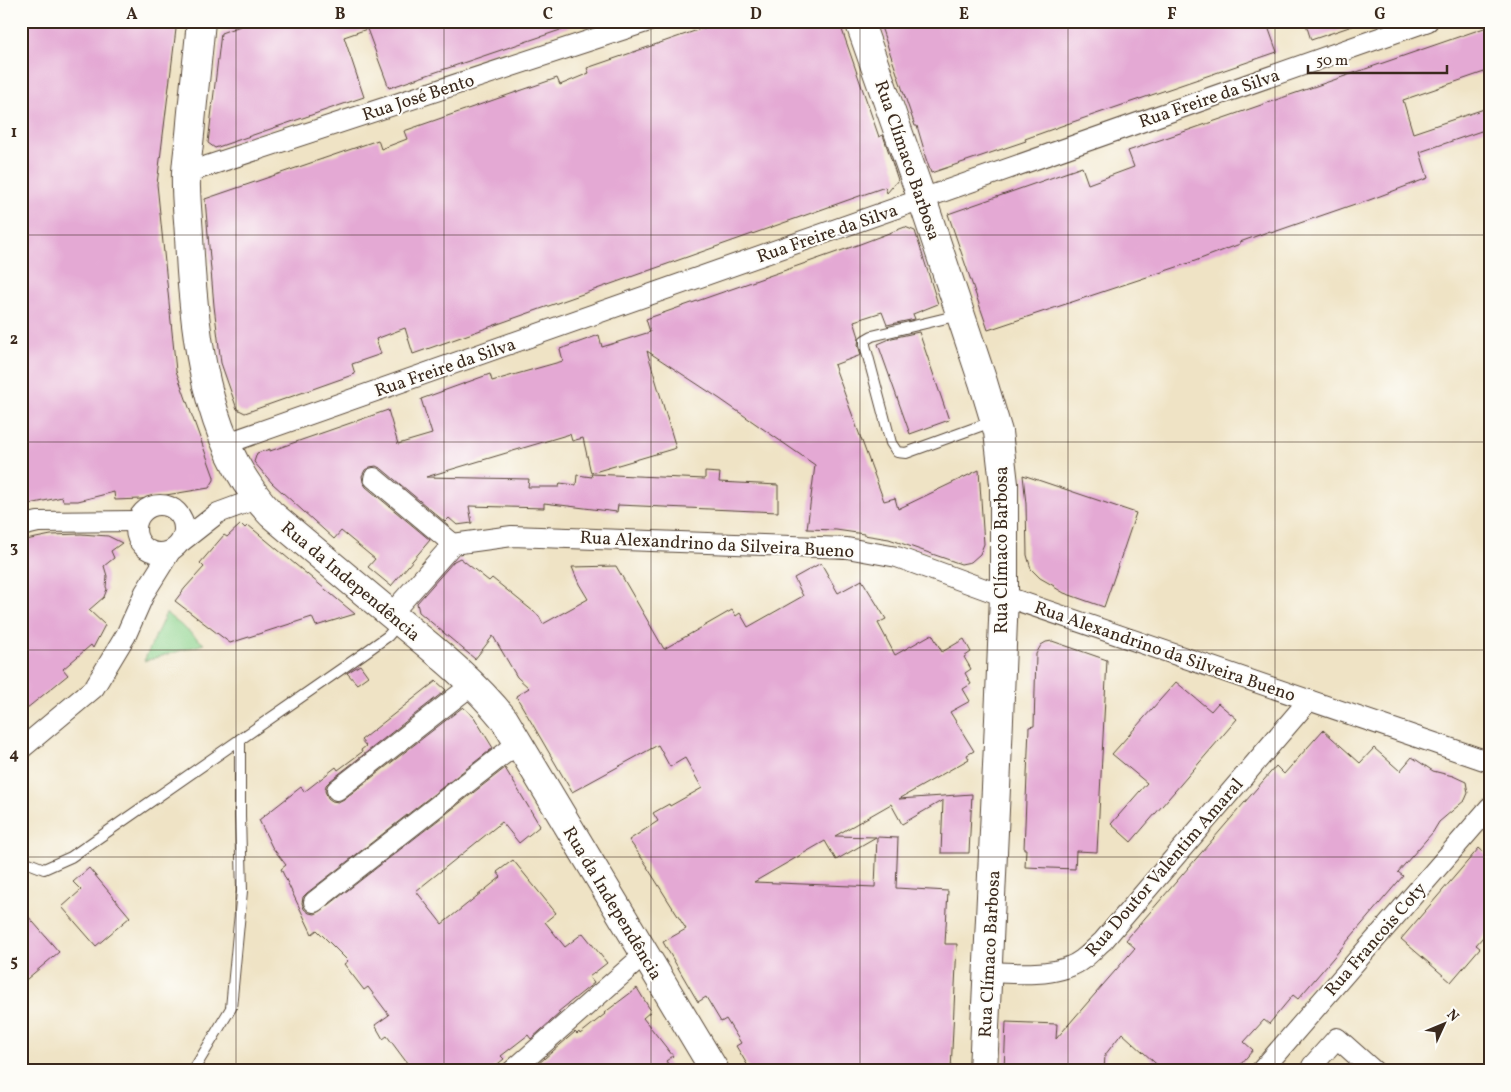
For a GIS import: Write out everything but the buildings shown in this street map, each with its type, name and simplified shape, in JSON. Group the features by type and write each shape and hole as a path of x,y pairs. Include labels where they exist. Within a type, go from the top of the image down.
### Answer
{"main road":[{"name":"Rua da Independência","path":"201,21 186,173 190,260 204,377 225,444 256,499 270,514 473,684 504,719 715,1071"},
{"name":"Rua Clímaco Barbosa","path":"859,21 922,199 998,432 1004,484 1004,596 983,1071"}],"street":[{"name":"Rua José Bento","path":"186,173 649,21"},
{"name":"Rua Freire da Silva","path":"225,444 1428,21"},
{"path":"374,478 453,544 395,618"},
{"path":"21,749 94,688 126,635 145,592 176,547 184,534 184,525 181,517 168,507 161,505 153,506 140,514 135,529 136,537 140,544 150,552 176,547 218,513 256,499"},
{"path":"175,511 218,513"},
{"path":"21,526 38,522 137,521"},
{"name":"Rua Alexandrino da Silveira Bueno","path":"453,544 512,536 847,548 896,557 1004,596 1490,762"},
{"path":"145,592 150,552"},
{"path":"337,790 473,684"},
{"name":"Rua Doutor Valentim Amaral","path":"988,972 1027,974 1061,970 1082,960 1103,941 1309,700"},
{"path":"314,902 518,743"},
{"name":"Rua Francois Coty","path":"1261,1071 1490,807"},
{"path":"512,1071 644,955"},
{"path":"1317,1071 1312,1066 1337,1038 1374,1071"}],"lane":[{"path":"960,315 872,336 865,340 891,443 897,452 906,453 994,420"},
{"path":"21,860 44,869 71,857 388,636 395,618"},
{"path":"193,1071 231,1008 242,891 240,740"}],"green space":[{"path":"166,613 204,644 144,661"}]}
